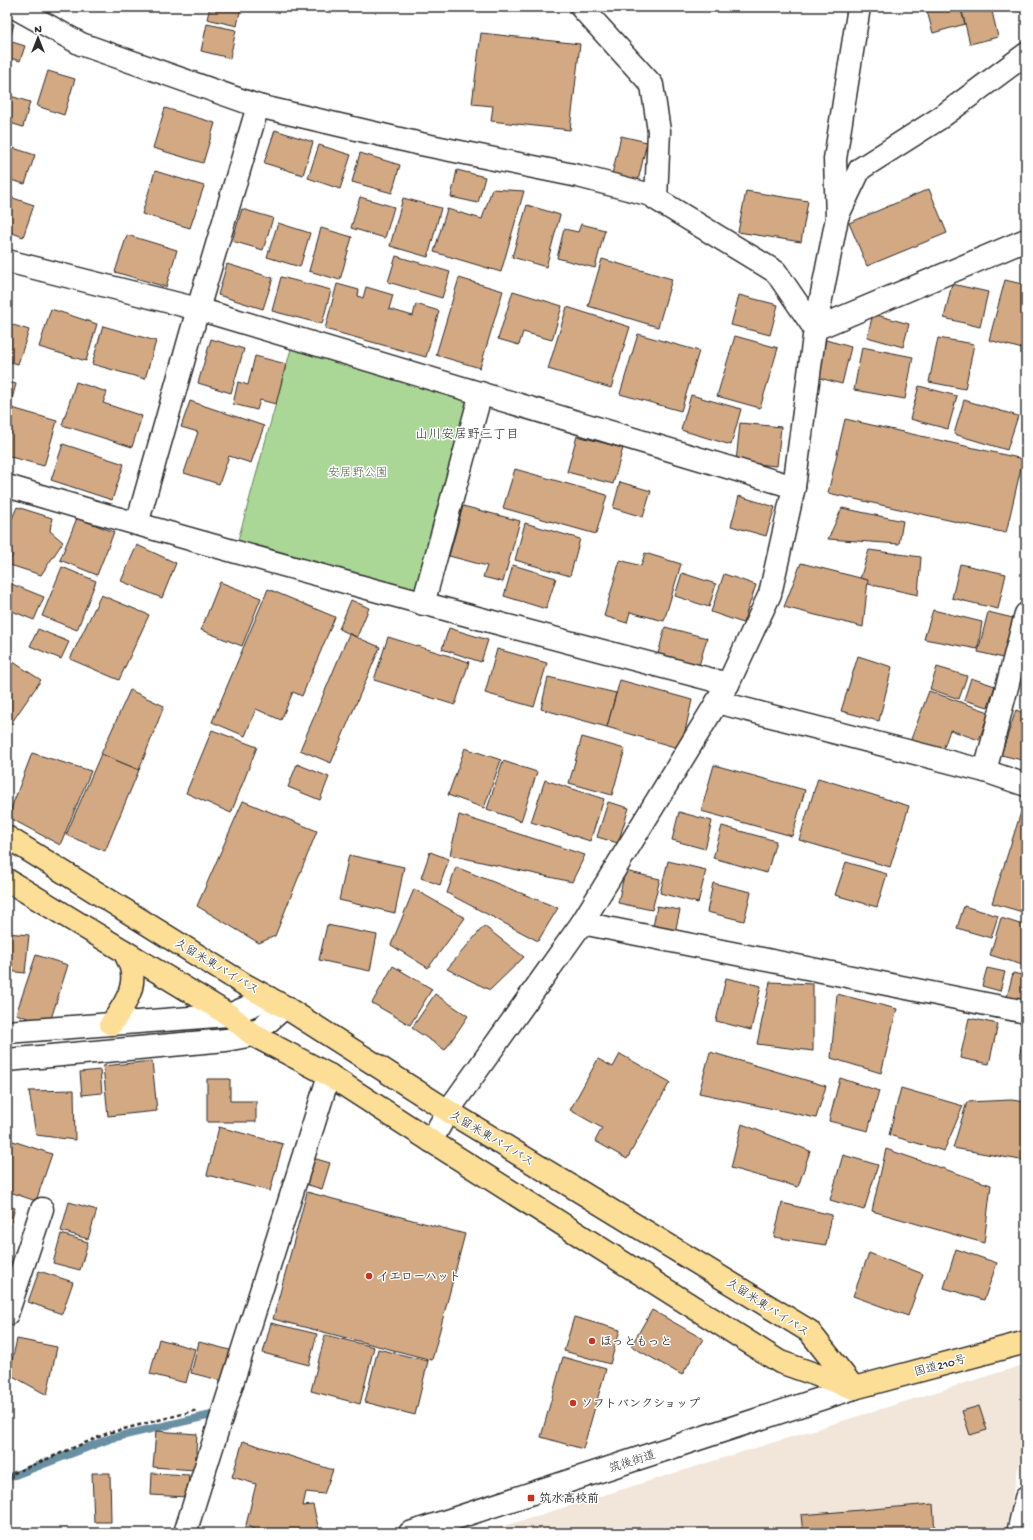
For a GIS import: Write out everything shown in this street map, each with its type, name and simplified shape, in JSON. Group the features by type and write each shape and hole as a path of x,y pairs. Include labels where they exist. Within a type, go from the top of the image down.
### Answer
{"highway":[{"name":"久留米東バイパス","path":"7,837 277,1002 448,1111 809,1331 854,1388"},
{"path":"7,880 229,1015 252,1035 329,1075 780,1362 854,1388"},
{"path":"111,1024 124,1007 131,988 132,970 124,951"},
{"name":"国道210号","path":"854,1388 1026,1342"}],"street":[{"path":"14,7 80,44 258,106 421,144 578,176 655,196"},
{"path":"581,7 652,85 659,132 656,200 776,272 815,329"},
{"path":"431,1141 448,1111 582,924 722,693 770,594 794,487 815,329 837,218 835,159 859,7"},
{"path":"837,218 860,169 940,118 1026,54"},
{"path":"137,524 258,106"},
{"path":"815,329 1026,240"},
{"path":"7,261 198,309 794,487"},
{"path":"423,604 481,393"},
{"path":"7,486 423,604 985,771 1026,785"},
{"path":"985,771 1026,614"},
{"path":"582,924 1026,1012"},
{"path":"7,1032 229,1015 277,1002"},
{"path":"7,1060 226,1040 252,1035 277,1002"},
{"path":"184,1533 329,1075"},
{"path":"7,1314 42,1209"},
{"name":"筑後街道","path":"410,1533 854,1388"},
{"path":"1018,1533 1026,1498"}],"path":[{"path":"7,1476 108,1433 226,1403"}],"shaded area":[{"path":"1026,1364 1026,1430 1005,1533 482,1533"}],"green space":[{"name":"安居野公園","path":"294,338 481,393 423,604 235,551"}],"building":[{"path":"210,7 241,7 237,26 207,19"},
{"path":"943,7 960,7 965,24 933,33 927,11"},
{"path":"961,7 991,7 998,37 970,44"},
{"path":"7,22 14,24 9,41 25,46 20,61 7,57"},
{"path":"207,24 236,30 230,58 201,51"},
{"path":"481,33 580,44 570,130 491,121 493,106 472,104"},
{"path":"48,71 75,79 64,115 37,106"},
{"path":"7,95 30,102 23,127 7,122"},
{"path":"165,108 215,123 203,163 153,148"},
{"path":"275,130 313,142 303,175 264,163"},
{"path":"621,136 647,142 638,181 612,174"},
{"path":"319,145 351,155 340,189 308,178"},
{"path":"7,146 35,155 25,184 7,179"},
{"path":"360,153 400,165 392,193 352,182"},
{"path":"457,170 485,177 478,203 451,197"},
{"path":"155,171 204,186 190,228 142,214"},
{"path":"492,189 524,191 501,272 434,252 447,209 482,219"},
{"path":"929,189 947,233 867,266 849,223"},
{"path":"746,191 808,201 801,242 738,232"},
{"path":"7,196 34,205 23,237 7,231"},
{"path":"360,197 394,207 385,238 351,228"},
{"path":"403,198 441,208 428,257 390,246"},
{"path":"527,205 560,215 546,267 512,257"},
{"path":"242,209 273,218 263,250 232,241"},
{"path":"278,223 310,233 300,267 267,257"},
{"path":"581,224 605,230 595,268 557,258 564,229 578,232"},
{"path":"321,228 352,237 340,280 309,271"},
{"path":"127,235 177,250 166,287 115,272"},
{"path":"396,256 450,272 442,298 388,282"},
{"path":"602,259 672,279 658,327 588,306"},
{"path":"227,264 273,278 263,309 218,295"},
{"path":"281,277 331,290 322,324 272,311"},
{"path":"459,278 503,291 480,368 436,355"},
{"path":"1005,280 1026,285 1026,350 989,340"},
{"path":"337,284 359,290 358,296 363,298 366,287 393,295 389,309 413,316 416,304 439,311 426,357 325,329"},
{"path":"952,284 988,292 980,327 944,318"},
{"path":"513,291 562,306 552,340 523,332 519,345 498,339"},
{"path":"739,295 778,305 770,335 731,325"},
{"path":"567,307 630,327 611,388 548,369"},
{"path":"51,309 97,324 86,361 39,347"},
{"path":"873,314 909,324 903,347 867,337"},
{"path":"7,323 29,330 18,364 7,361"},
{"path":"103,326 156,341 145,379 92,364"},
{"path":"638,334 699,351 681,411 620,394"},
{"path":"735,336 778,348 760,408 717,396"},
{"path":"938,338 974,344 965,389 929,382"},
{"path":"211,339 244,349 231,393 198,383"},
{"path":"826,340 851,347 842,384 816,377"},
{"path":"862,347 913,357 905,399 854,390"},
{"path":"255,356 286,364 276,404 260,400 257,410 233,404 238,382 248,385"},
{"path":"7,381 16,384 11,403 7,402"},
{"path":"76,382 107,392 103,403 142,416 132,447 62,425"},
{"path":"919,386 957,396 948,429 910,419"},
{"path":"691,395 741,409 731,445 681,430"},
{"path":"964,400 1018,416 1007,450 954,434"},
{"path":"190,401 264,426 251,463 229,456 219,484 184,473 198,432 181,427"},
{"path":"12,408 57,421 44,466 7,456 7,426"},
{"path":"845,419 1023,459 1006,533 828,493"},
{"path":"740,423 781,427 777,466 736,462"},
{"path":"577,436 623,448 613,484 567,472"},
{"path":"63,444 124,464 112,500 51,480"},
{"path":"515,469 607,495 596,534 503,508"},
{"path":"620,482 651,491 643,517 613,508"},
{"path":"739,496 775,507 766,536 731,526"},
{"path":"463,506 520,521 503,582 483,577 487,566 449,556"},
{"path":"17,507 52,518 50,531 63,542 41,575 7,564 13,555 7,552 7,530"},
{"path":"842,508 903,521 899,544 828,539"},
{"path":"77,518 114,532 97,575 60,560"},
{"path":"525,523 580,539 570,576 515,560"},
{"path":"137,545 176,563 162,598 121,581"},
{"path":"869,550 921,557 918,595 859,582"},
{"path":"645,553 681,564 664,621 630,612 627,623 604,616 620,560 641,566"},
{"path":"801,563 868,580 863,627 784,607"},
{"path":"960,564 1006,574 998,609 952,598"},
{"path":"513,565 556,578 546,609 504,596"},
{"path":"62,567 96,581 77,630 42,616"},
{"path":"682,573 716,584 709,607 675,596"},
{"path":"724,574 756,585 743,623 711,612"},
{"path":"220,582 261,598 242,646 201,630"},
{"path":"9,583 44,597 34,620 7,609 7,588"},
{"path":"268,589 335,617 302,696 293,692 281,720 256,709 245,736 212,722"},
{"path":"101,595 149,615 119,680 70,659"},
{"path":"351,600 369,608 357,637 339,629"},
{"path":"933,610 982,622 978,649 924,639"},
{"path":"988,612 1017,619 1007,659 978,652"},
{"path":"665,627 707,638 698,669 657,658"},
{"path":"449,628 488,640 481,662 442,649"},
{"path":"38,629 69,642 61,659 30,646"},
{"path":"349,634 380,647 331,763 300,750"},
{"path":"388,637 469,662 455,705 374,680"},
{"path":"497,649 547,663 534,707 485,693"},
{"path":"858,656 892,667 879,721 841,711"},
{"path":"7,658 41,680 10,725 7,723"},
{"path":"1026,665 1026,679 1021,678"},
{"path":"937,667 967,676 959,699 930,689"},
{"path":"548,677 616,693 607,727 541,709"},
{"path":"971,678 995,686 988,707 964,700"},
{"path":"620,680 692,700 681,749 607,727"},
{"path":"130,690 164,706 139,770 101,754"},
{"path":"929,691 989,712 979,740 950,730 942,753 910,742"},
{"path":"1016,710 1026,714 1026,761 1001,755"},
{"path":"212,730 257,747 231,813 186,793"},
{"path":"582,737 625,749 612,795 569,783"},
{"path":"465,748 501,760 484,808 448,795"},
{"path":"32,753 91,771 60,845 8,817"},
{"path":"101,754 139,770 105,851 66,835"},
{"path":"503,761 537,772 521,821 487,809"},
{"path":"297,764 329,777 320,800 288,787"},
{"path":"714,765 805,790 792,836 701,811"},
{"path":"818,778 909,806 890,867 799,840"},
{"path":"545,780 604,799 590,841 531,822"},
{"path":"243,801 317,831 275,936 259,943 197,906"},
{"path":"608,802 629,808 618,843 597,837"},
{"path":"1023,806 1026,806 1026,913 992,903"},
{"path":"679,812 712,821 705,849 672,840"},
{"path":"459,815 585,855 572,882 450,855"},
{"path":"722,826 776,841 767,873 713,858"},
{"path":"430,852 449,859 440,885 421,878"},
{"path":"349,855 404,867 395,913 339,900"},
{"path":"668,861 706,870 698,903 660,893"},
{"path":"846,862 887,874 877,907 835,895"},
{"path":"456,867 558,908 538,941 447,893"},
{"path":"625,871 660,879 652,910 618,903"},
{"path":"713,883 751,892 744,921 707,912"},
{"path":"414,889 465,918 428,968 391,945"},
{"path":"657,906 680,910 675,932 653,927"},
{"path":"964,906 998,916 991,938 957,928"},
{"path":"1001,918 1026,926 1026,966 990,955"},
{"path":"327,925 377,935 370,971 319,960"},
{"path":"484,926 524,957 490,990 447,969"},
{"path":"7,933 29,935 25,973 7,971"},
{"path":"36,955 68,965 49,1025 16,1014"},
{"path":"393,966 432,989 410,1025 372,1003"},
{"path":"987,968 1005,972 1000,991 982,986"},
{"path":"1013,973 1026,976 1026,1002 1007,997"},
{"path":"726,978 761,986 751,1030 716,1021"},
{"path":"770,982 813,984 813,1051 757,1044"},
{"path":"435,994 468,1016 445,1050 412,1028"},
{"path":"837,994 897,1009 881,1073 831,1058"},
{"path":"969,1018 998,1024 989,1064 960,1058"},
{"path":"1025,1029 1026,1030 1026,1053 1020,1052"},
{"path":"710,1052 826,1086 816,1118 699,1093"},
{"path":"620,1054 670,1082 627,1159 595,1141 602,1128 570,1110 598,1059 613,1067"},
{"path":"152,1061 157,1111 108,1116 103,1066"},
{"path":"100,1070 102,1093 82,1095 80,1072"},
{"path":"840,1078 879,1091 868,1131 829,1121"},
{"path":"207,1079 230,1079 230,1101 256,1101 256,1122 207,1122"},
{"path":"901,1088 963,1106 944,1151 889,1135"},
{"path":"74,1090 75,1140 36,1135 29,1091"},
{"path":"1011,1100 1026,1102 1026,1161 953,1148 967,1102"},
{"path":"742,1124 810,1151 798,1187 731,1168"},
{"path":"219,1127 283,1144 270,1191 207,1175"},
{"path":"7,1139 52,1154 36,1201 7,1191"},
{"path":"886,1149 991,1185 984,1243 872,1211"},
{"path":"843,1155 878,1165 864,1210 830,1200"},
{"path":"313,1158 330,1163 322,1189 305,1184"},
{"name":"イエローハット","path":"307,1192 465,1234 432,1360 273,1319"},
{"path":"69,1202 97,1210 88,1239 61,1231"},
{"path":"782,1203 832,1215 826,1245 774,1237"},
{"path":"7,1206 15,1208 7,1236"},
{"path":"61,1234 88,1242 80,1270 53,1263"},
{"path":"956,1249 997,1263 984,1300 944,1288"},
{"path":"869,1253 923,1274 908,1316 853,1296"},
{"path":"39,1271 73,1282 62,1314 28,1302"},
{"path":"652,1310 703,1339 682,1375 631,1346"},
{"name":"ほっともっと","path":"574,1317 620,1330 610,1364 564,1351"},
{"path":"271,1323 317,1334 309,1365 263,1353"},
{"path":"325,1335 374,1347 360,1404 311,1391"},
{"path":"17,1339 57,1347 47,1395 9,1374"},
{"path":"159,1339 195,1349 186,1383 150,1374"},
{"path":"199,1342 230,1350 223,1381 191,1373"},
{"path":"378,1349 428,1361 415,1415 365,1402"},
{"name":"ソフトバンクショップ","path":"563,1357 606,1369 583,1449 541,1437"},
{"path":"979,1406 987,1430 970,1435 962,1411"},
{"path":"156,1431 197,1434 195,1470 153,1467"},
{"path":"243,1441 333,1470 324,1494 306,1492 303,1506 313,1505 319,1530 309,1533 261,1533 246,1525 256,1484 232,1477"},
{"path":"92,1473 110,1473 111,1522 94,1522"},
{"path":"152,1473 189,1475 187,1497 151,1495"},
{"path":"933,1504 935,1533 803,1533 801,1515"}],"waterway":[{"path":"7,1478 112,1438 220,1413"}],"place":[{"name":"イエローハット","path":"369,1276"},
{"name":"ほっともっと","path":"592,1341"},
{"name":"ソフトバンクショップ","path":"573,1403"},
{"name":"筑水高校前","path":"531,1498"}],"district":[{"name":"山川安居野三丁目","path":"467,433"}]}
